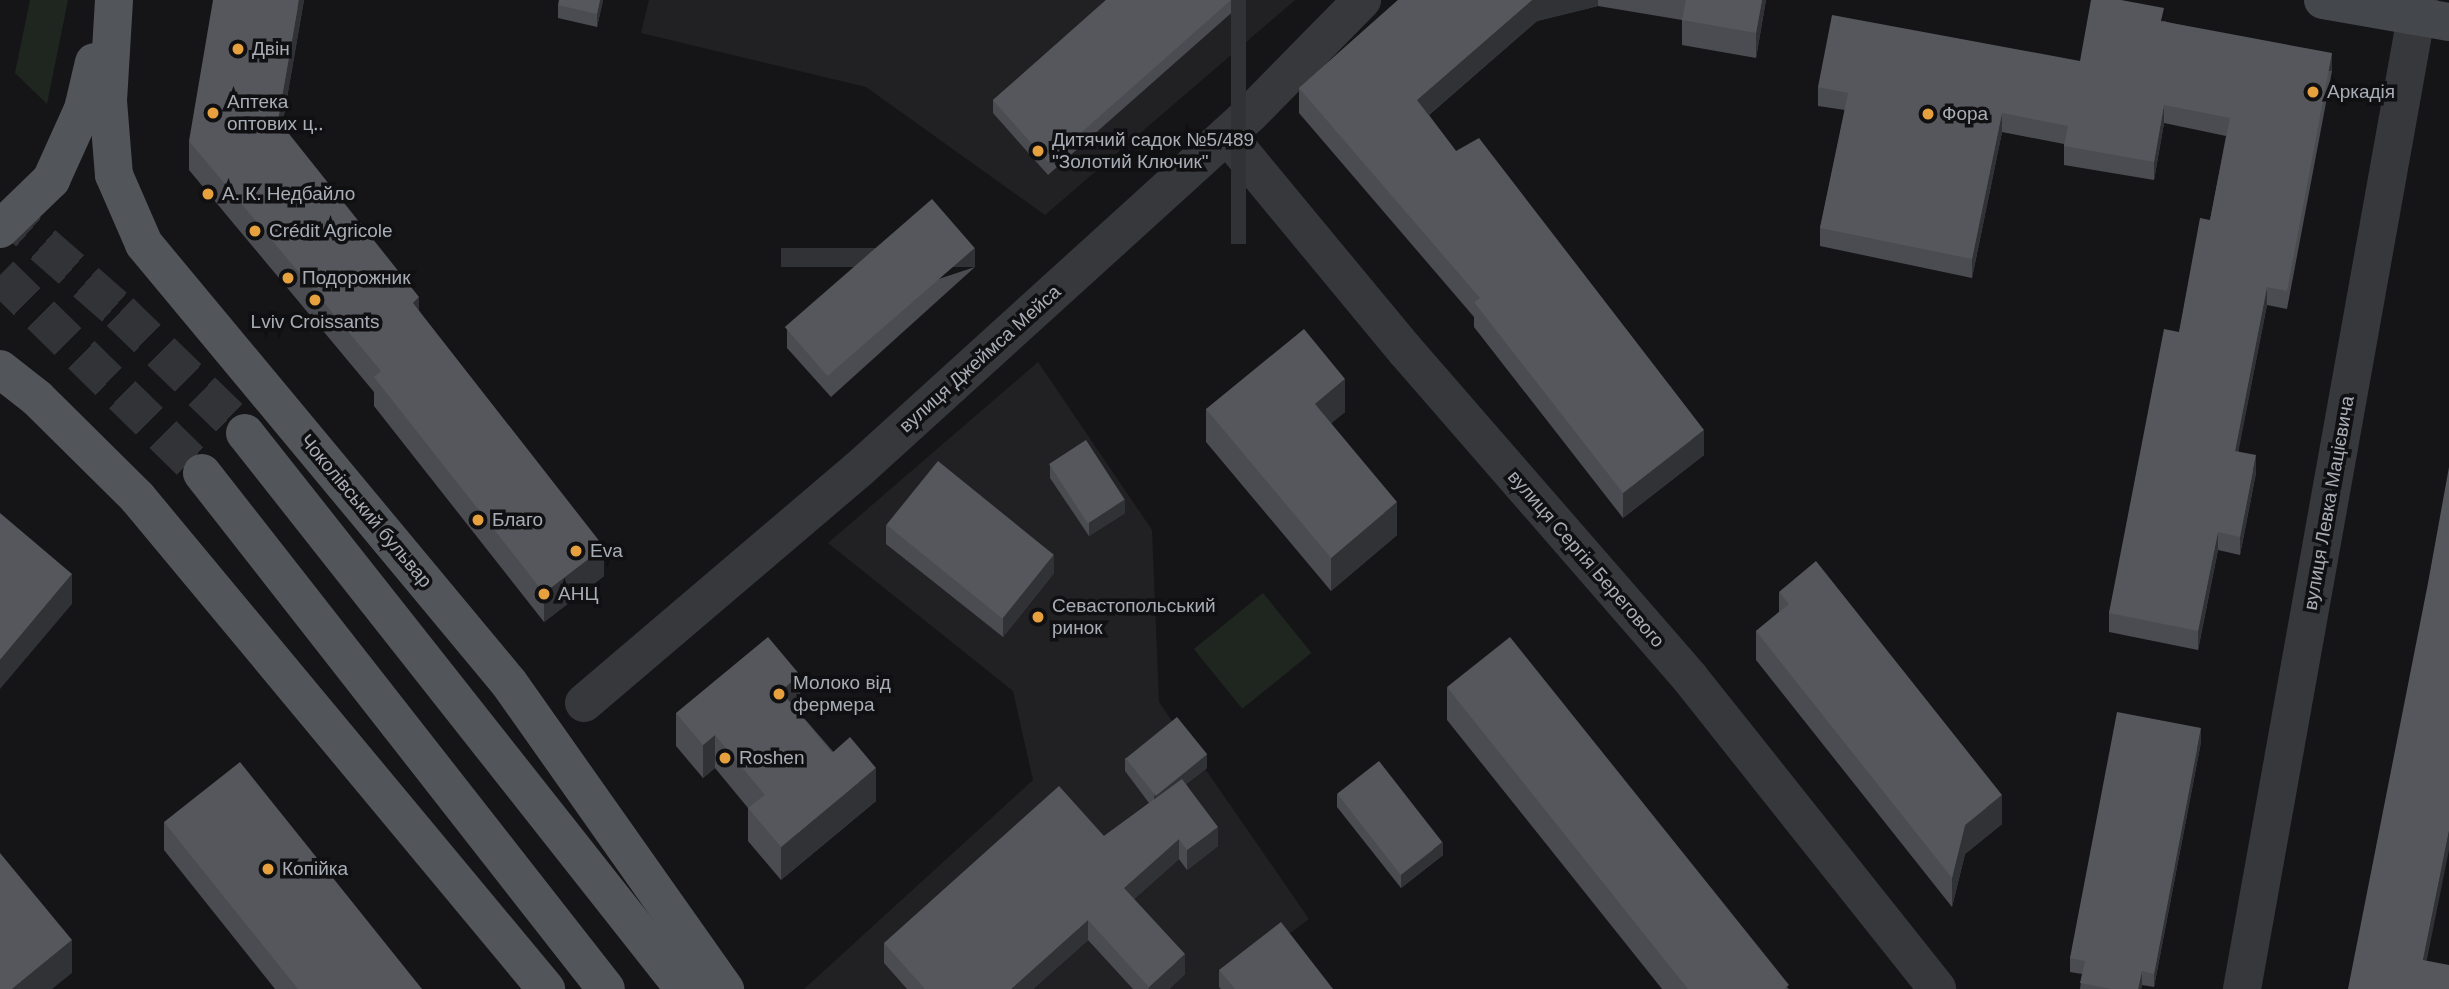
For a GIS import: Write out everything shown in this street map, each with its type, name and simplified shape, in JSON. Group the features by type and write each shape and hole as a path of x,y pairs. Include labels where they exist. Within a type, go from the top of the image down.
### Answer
{"main road":[{"path":"0,229 51,180 83,109 109,0"},
{"name":"Чоколівський бульвар","path":"114,0 108,101 114,176 144,244 509,683 725,989"},
{"path":"0,369 37,398 137,497 546,989"},
{"path":"245,433 684,989"},
{"path":"202,473 606,989"}],"street":[{"name":"вулиця Джеймса Мейса","path":"584,703 859,469 1227,135 1363,0"},
{"path":"2323,0 2428,13"},
{"name":"вулиця Левка Мацієвича","path":"2242,989 2428,13"},
{"name":"вулиця Сергія Берегового","path":"1227,135 1405,350 1690,678 1937,989"}],"shaded area":[{"path":"30,0 68,0 47,104 15,73"},
{"name":"Дитячий садок №5/489 \"Золотий Ключик\"","path":"649,0 1295,0 1045,215 866,87 641,33"},
{"name":"Севастопольський ринок","path":"1038,362 1152,530 1159,702 1309,919 1281,940 1320,989 804,989 1033,780 1013,691 828,543"},
{"path":"1263,593 1311,653 1242,709 1194,649"}],"building":[{"path":"213,0 299,0 278,120 419,297 413,303 604,547 544,593 374,377 381,371 189,141"},
{"path":"559,0 600,0 597,14 558,5"},
{"path":"1106,0 1231,0 1048,162 993,100"},
{"path":"1398,0 1532,0 1417,100 1456,151 1479,138 1704,430 1623,493 1474,302 1480,298 1299,88"},
{"path":"1686,0 1762,0 1756,33 1682,20"},
{"path":"2091,0 2121,0 2164,8 2161,21 2332,53 2287,291 2267,287 2235,451 2256,455 2240,537 2218,532 2198,631 2109,613 2164,329 2179,332 2200,218 2210,220 2230,118 2164,105 2154,162 2064,146 2068,126 2002,113 1972,259 1820,228 1848,93 1818,87 1832,15 2080,61"},
{"path":"932,199 975,248 827,376 785,327"},
{"path":"1304,329 1345,379 1315,404 1397,502 1331,558 1206,409"},
{"path":"1086,440 1125,500 1088,524 1049,464"},
{"path":"938,461 1054,555 1002,618 886,525"},
{"path":"2449,467 2449,831 2423,960 2449,965 2449,989 2348,989 2428,583"},
{"path":"0,513 72,574 0,660"},
{"path":"1816,561 2002,795 1965,825 1952,878 1756,631 1789,604 1779,592"},
{"path":"768,637 800,675 781,691 832,753 850,737 876,768 781,847 748,808 765,795 715,735 703,745 676,713"},
{"path":"1510,637 1789,985 1784,989 1688,989 1447,687"},
{"path":"2117,712 2201,728 2154,974 2142,971 2138,989 2112,989 2080,983 2085,961 2070,958"},
{"path":"1177,717 1207,754 1156,796 1126,759"},
{"path":"1379,761 1442,842 1401,875 1337,794"},
{"path":"240,762 422,989 298,989 164,822"},
{"path":"1182,779 1218,827 1187,850 1179,839 1124,888 1185,954 1149,987 1088,920 1011,989 925,989 884,943 1059,786 1104,836"},
{"path":"0,853 72,940 12,989 0,989"},
{"path":"1281,922 1333,989 1235,989 1219,970"}],"tunnel":[{"path":"0,207 120,312 245,433"},
{"path":"0,275 202,473"}],"place":[{"name":"Двін","path":"238,49"},
{"name":"Аркадія","path":"2313,92"},
{"name":"Аптека оптових ц‥","path":"213,113"},
{"name":"Фора","path":"1928,114"},
{"name":"Дитячий садок №5/489 \"Золотий Ключик\"","path":"1038,151"},
{"name":"А. К. Недбайло","path":"208,194"},
{"name":"Crédit Agricole","path":"255,231"},
{"name":"Подорожник","path":"288,278"},
{"name":"Lviv Croissants","path":"315,300"},
{"name":"Благо","path":"478,520"},
{"name":"Eva","path":"576,551"},
{"name":"АНЦ","path":"544,594"},
{"name":"Севастопольський ринок","path":"1038,617"},
{"name":"Молоко від фермера","path":"779,694"},
{"name":"Roshen","path":"725,758"},
{"name":"Копійка","path":"268,869"}]}
